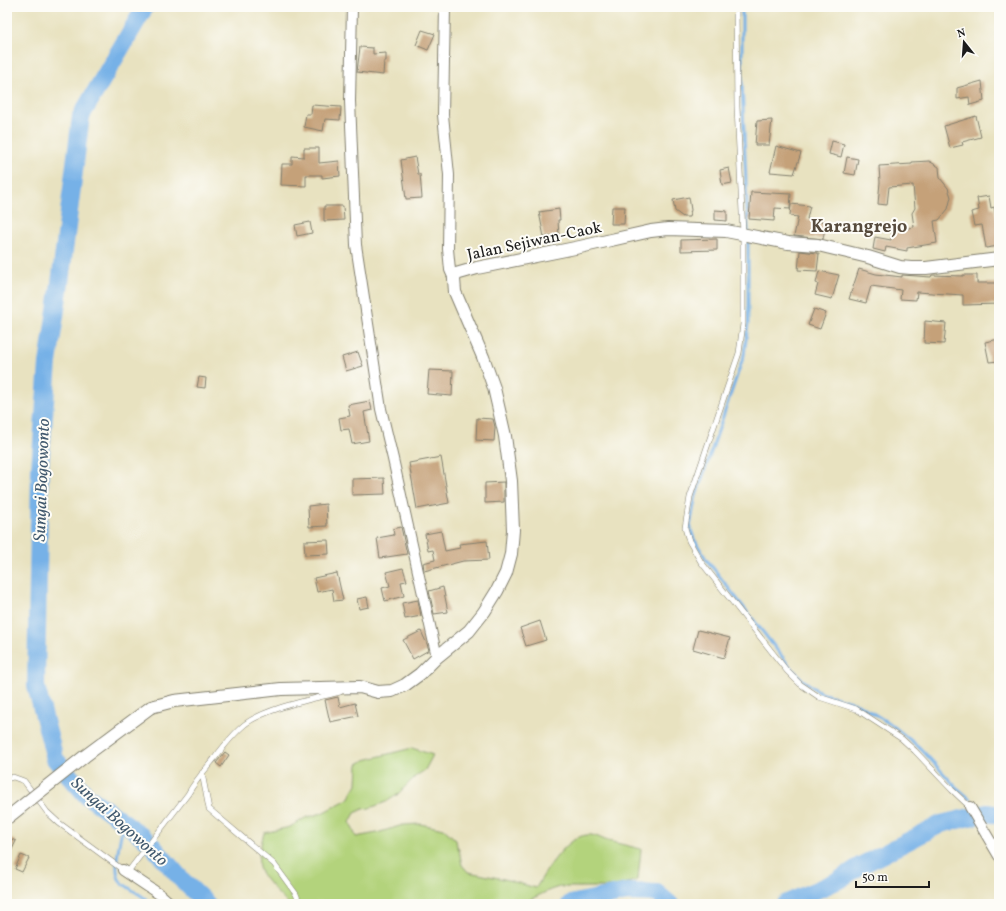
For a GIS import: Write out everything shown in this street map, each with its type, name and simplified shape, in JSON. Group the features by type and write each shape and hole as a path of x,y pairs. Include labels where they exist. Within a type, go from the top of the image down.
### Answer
{"street":[{"path":"352,7 350,101 356,245 381,409 437,657"},
{"path":"445,7 443,115 449,175 448,249 450,270 454,279"},
{"name":"Jalan Sejiwan-Caok","path":"7,818 85,756 151,708 174,701 281,689 360,687 378,692 392,691 405,685 420,674 473,626 497,591 506,573 511,554 513,530 511,480 498,405 485,364 455,292 454,279 456,274 477,268 580,247 651,230 716,230 748,235"},
{"path":"748,235 788,242 818,245 868,257 900,267 911,268 999,259"},
{"path":"970,807 997,853"},
{"path":"128,870 171,904"}],"lane":[{"path":"736,7 736,82 748,235 743,324 739,353 690,497 685,528 701,562 787,671 800,684 819,697 856,709 889,729 915,751 970,807"},
{"path":"7,779 13,777 24,781 47,812 59,823 111,862 128,870 188,794 202,773 236,732 251,720 273,710 360,687"},
{"path":"202,773 209,809 274,864 296,894 300,904"}],"green space":[{"path":"412,748 433,755 425,770 416,776 397,795 386,802 355,813 350,822 356,837 377,833 403,825 420,824 444,829 456,840 462,865 468,872 504,879 536,888 551,864 564,848 579,837 593,835 608,841 641,849 638,879 611,887 559,887 529,900 515,904 288,904 260,871 259,855 264,833 290,827 305,818 322,813 348,799 357,784 358,764 365,760"}],"building":[{"path":"422,30 435,34 428,50 416,45"},
{"path":"360,47 373,48 373,54 386,53 383,75 357,72"},
{"path":"982,81 984,101 970,105 969,97 957,99 957,88"},
{"path":"312,105 341,107 340,120 325,119 323,131 304,127 306,114 311,114"},
{"path":"976,116 981,137 962,142 963,145 950,148 944,126"},
{"path":"772,120 769,145 755,145 757,121"},
{"path":"832,141 844,144 841,157 829,154"},
{"path":"776,146 801,153 794,174 770,172"},
{"path":"304,148 319,148 319,163 339,161 340,176 322,178 322,175 306,175 306,186 281,185 282,164 292,164 292,156 304,157"},
{"path":"415,157 418,174 420,174 422,198 406,199 401,160"},
{"path":"847,157 858,159 855,175 844,173"},
{"path":"929,161 939,167 940,178 948,188 951,197 948,209 939,220 934,221 937,243 907,248 907,251 886,247 885,252 873,249 875,237 891,240 892,231 914,227 912,213 915,208 913,185 889,187 887,205 878,204 880,182 879,166 912,164 912,162"},
{"path":"729,168 732,183 722,185 720,170"},
{"path":"751,192 791,194 790,209 775,208 774,221 749,219"},
{"path":"989,196 991,208 994,207 999,232 999,246 986,248 982,225 974,226 971,212 979,210 977,198"},
{"path":"689,197 691,210 689,217 683,217 675,211 673,200"},
{"path":"791,204 810,206 807,219 826,222 823,239 794,236 798,217 790,216"},
{"path":"324,206 343,206 344,220 324,221"},
{"path":"612,207 625,207 624,224 611,224"},
{"path":"559,209 559,236 544,237 539,212"},
{"path":"715,210 727,211 727,221 715,220"},
{"path":"310,222 312,233 297,236 295,225"},
{"path":"717,239 717,250 681,251 681,240"},
{"path":"800,251 819,254 817,271 798,270"},
{"path":"859,269 876,274 902,277 902,275 931,277 932,275 977,275 977,283 999,283 999,304 963,305 963,295 917,292 916,300 900,299 901,290 871,286 866,303 849,299"},
{"path":"819,271 839,275 832,299 815,295"},
{"path":"814,309 826,313 820,329 808,325"},
{"path":"925,321 946,323 944,344 924,343"},
{"path":"999,339 999,361 989,362 985,342"},
{"path":"358,352 363,366 346,371 342,357"},
{"path":"429,370 453,371 452,396 427,394"},
{"path":"199,377 206,378 205,388 197,387"},
{"path":"370,401 372,410 364,412 369,441 352,444 349,429 341,430 339,418 350,416 348,405"},
{"path":"477,418 493,419 495,427 494,441 476,440"},
{"path":"441,457 449,503 417,509 409,463"},
{"path":"384,478 385,494 352,495 352,479"},
{"path":"504,482 504,502 485,503 485,483"},
{"path":"326,504 327,526 309,527 308,506"},
{"path":"401,527 407,554 380,558 377,538 394,535 393,529"},
{"path":"441,531 445,551 460,548 459,544 487,541 489,560 463,561 424,571 423,563 435,560 433,550 428,551 425,534"},
{"path":"328,540 329,554 305,555 304,541"},
{"path":"403,568 407,581 401,582 404,596 385,601 382,588 390,586 386,572"},
{"path":"337,573 343,600 334,601 332,589 317,592 314,578"},
{"path":"443,587 448,612 434,614 429,591"},
{"path":"367,597 369,607 359,609 357,599"},
{"path":"418,600 421,616 405,619 402,603"},
{"path":"540,621 546,640 526,646 520,628"},
{"path":"698,630 730,638 724,658 693,649"},
{"path":"421,631 429,650 413,659 403,640"},
{"path":"338,697 340,707 355,703 358,716 330,722 325,700"},
{"path":"225,752 229,755 221,767 216,763"},
{"path":"7,837 16,841 7,860"},
{"path":"21,855 29,858 22,872 15,869"}],"waterway":[{"name":"Sungai Bogowonto","path":"145,7 81,116 60,283 48,363 40,468 36,686 55,759 87,796 149,842 182,880 207,904"},
{"path":"742,7 742,82 748,233"},
{"path":"748,239 748,324 744,355 695,499 690,527 694,539 706,559 791,668 803,680 821,693 858,704 892,725 919,747 956,787 970,799"},
{"path":"785,904 839,880 860,866 941,824 987,813 999,815"},
{"path":"124,822 117,862 118,877 121,882 152,904"},
{"path":"570,904 627,892 657,893 670,904"}],"district":[{"name":"Karangrejo","path":"859,226"}]}
